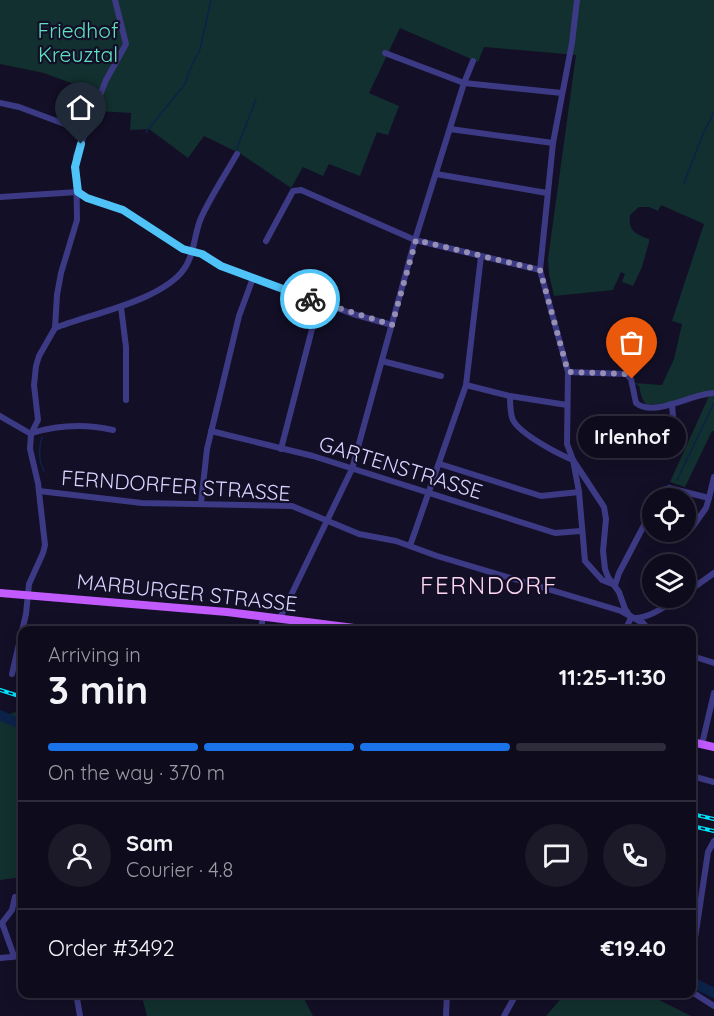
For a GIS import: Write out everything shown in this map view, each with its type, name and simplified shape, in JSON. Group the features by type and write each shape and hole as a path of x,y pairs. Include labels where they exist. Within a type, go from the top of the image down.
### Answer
{"main road":[{"name":"MARBURGER STRASSE","path":"0,593 263,616 340,626"},
{"path":"696,743 714,747"}],"street":[{"path":"23,626 28,584 45,545 39,491 30,449 31,434 38,420 34,386 36,366 55,328 61,273 77,220 76,156 106,80 126,44 114,0"},
{"path":"577,0 572,43 553,142 540,270 568,372 567,444 573,460 579,492 585,561 602,580 615,585"},
{"path":"385,53 465,83 562,93"},
{"path":"280,618 352,469 416,240 473,61"},
{"path":"0,103 19,107 86,132"},
{"path":"450,129 553,142"},
{"path":"55,328 121,307 173,281 189,263 201,219 237,154"},
{"path":"436,174 547,193"},
{"path":"266,241 294,190 301,190 416,240 540,270"},
{"path":"0,196 78,192 87,198 123,210 183,249 202,254 221,266 392,325"},
{"path":"410,546 466,385 481,256"},
{"path":"201,503 203,473 211,431 239,316 253,278"},
{"path":"281,449 320,302"},
{"path":"121,307 126,347 128,391 126,400"},
{"path":"382,361 441,376"},
{"path":"568,372 626,374 632,379 636,403 639,406 672,404 714,393"},
{"path":"466,385 510,396 567,405"},
{"path":"510,396 513,420 553,452 573,460 604,507 606,519 603,551 605,568 631,618"},
{"path":"663,450 673,417 672,404"},
{"path":"0,416 31,434 62,426 94,426 113,430"},
{"name":"GARTENSTRASSE","path":"211,431 352,469 555,532 581,531"},
{"path":"440,464 541,496 579,492"},
{"path":"696,522 706,508 714,477"},
{"name":"FERNDORFER STRASSE","path":"39,491 142,503 292,506 358,534 396,541 437,556 621,611 646,626"},
{"path":"696,495 709,498"},
{"path":"615,585 642,529"},
{"path":"696,586 713,574"},
{"path":"631,618 640,618 664,608"},
{"path":"262,626 263,616"},
{"path":"627,626 631,618"},
{"path":"12,674 18,648"},
{"path":"696,657 714,663"},
{"path":"702,744 714,693"},
{"path":"696,777 714,782"},
{"path":"696,932 708,852 714,841"},
{"path":"14,956 2,923 12,910 15,897"},
{"path":"0,957 18,956"},
{"path":"696,995 714,1006"},
{"path":"77,998 80,1016"},
{"path":"446,1016 447,998"},
{"path":"504,1016 514,998"}],"green space":[{"name":"Friedhof Kreuztal","path":"0,0 714,0 714,391 669,403 646,405 639,386 634,383 662,385 674,359 682,324 672,321 704,224 661,205 658,211 649,207 639,207 630,215 631,228 649,239 649,242 642,267 633,286 622,282 625,274 621,272 613,290 554,296 548,259 576,55 484,47 478,62 400,28 369,93 399,106 388,135 377,132 360,176 329,164 323,176 303,167 291,188 241,154 204,136 188,158 149,129 130,130 131,113 97,111 98,93 44,73 0,64"},
{"path":"709,396 714,396 714,431 685,487 670,482"},
{"path":"18,713 18,878 0,880 0,717"},
{"path":"142,998 304,998 313,1016 147,1016"},
{"path":"562,998 655,998 691,1016 546,1016"}],"waterway":[{"path":"146,132 185,84 200,49 211,0"},
{"path":"236,151 256,99"},
{"path":"684,183 714,112"},
{"path":"621,350 622,357"},
{"path":"677,480 714,403"},
{"path":"42,437 40,454 44,471"},
{"name":"FERNDORF","path":"0,715 18,723"},
{"name":"FERNDORF","path":"696,984 714,993"}],"railway":[{"path":"0,690 18,696"},
{"path":"696,815 714,819"},
{"path":"696,827 714,831"}],"way so far":[{"path":"310,299 392,325 416,240 540,270 568,372 626,374 632,379"}],"place":[{"name":"Irlenhof","path":"632,379"}],"district":[{"name":"FERNDORF","path":"489,585"}],"route":[{"path":"81,144 76,156 75,167 78,192 87,198 123,210 183,249 202,254 221,266 310,299"}]}
